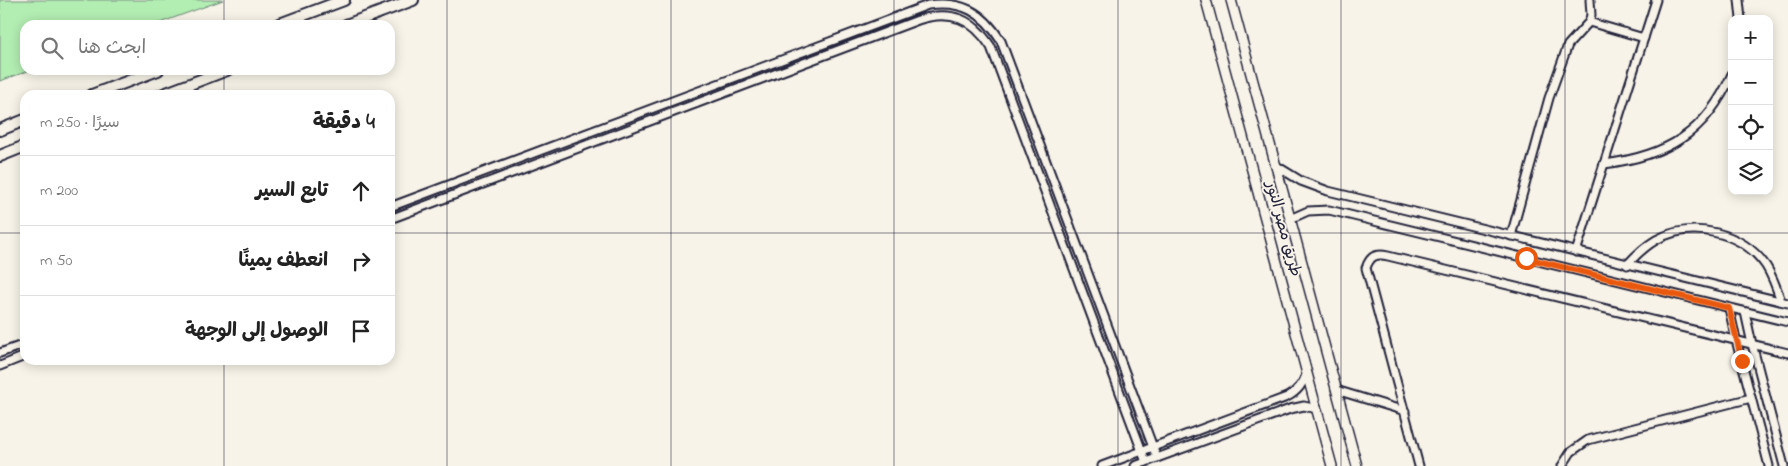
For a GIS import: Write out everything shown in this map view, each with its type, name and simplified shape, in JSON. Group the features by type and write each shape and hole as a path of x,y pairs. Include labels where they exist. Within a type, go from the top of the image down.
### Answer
{"main road":[{"path":"290,20 344,0"},
{"path":"359,20 413,0"},
{"path":"105,90 145,75"},
{"path":"174,90 214,75"},
{"path":"0,130 20,122"},
{"path":"0,156 20,148"}],"street":[{"name":"طريق مصر النور","path":"1206,0 1332,466"},
{"name":"طريق مصر النور","path":"1231,0 1357,466"},
{"path":"1511,236 1549,98 1568,45 1589,22 1590,0"},
{"path":"1576,252 1656,0"},
{"path":"1739,0 1741,15"},
{"path":"395,205 928,5 938,3 960,6 980,15 1001,41 1157,458"},
{"path":"395,217 918,20 931,16 946,15 960,18 973,25 983,35 991,48 1146,462"},
{"path":"1589,22 1644,38"},
{"path":"1604,164 1633,160 1660,151 1685,136 1706,116 1724,92 1728,83"},
{"path":"1275,165 1301,181 1328,191 1784,302"},
{"path":"1290,219 1308,211 1329,210 1788,322"},
{"path":"1627,265 1640,250 1657,239 1676,232 1696,230 1716,232 1735,239 1756,255 1765,265 1784,302"},
{"path":"1419,466 1366,268 1368,261 1374,256 1381,254 1788,352"},
{"path":"1729,308 1769,466"},
{"path":"1746,312 1752,344 1784,466"},
{"path":"0,353 20,346"},
{"path":"0,366 20,358"},
{"path":"1102,466 1287,397 1303,384 1307,372"},
{"path":"1336,390 1405,411"},
{"path":"1562,466 1571,452 1588,440 1751,398"},
{"path":"1135,466 1297,407 1304,406 1317,410"}],"green space":[{"path":"0,0 223,0 168,20 20,20 20,74 0,81"}],"route":[{"path":"1526,258 1729,308 1742,361"}]}
